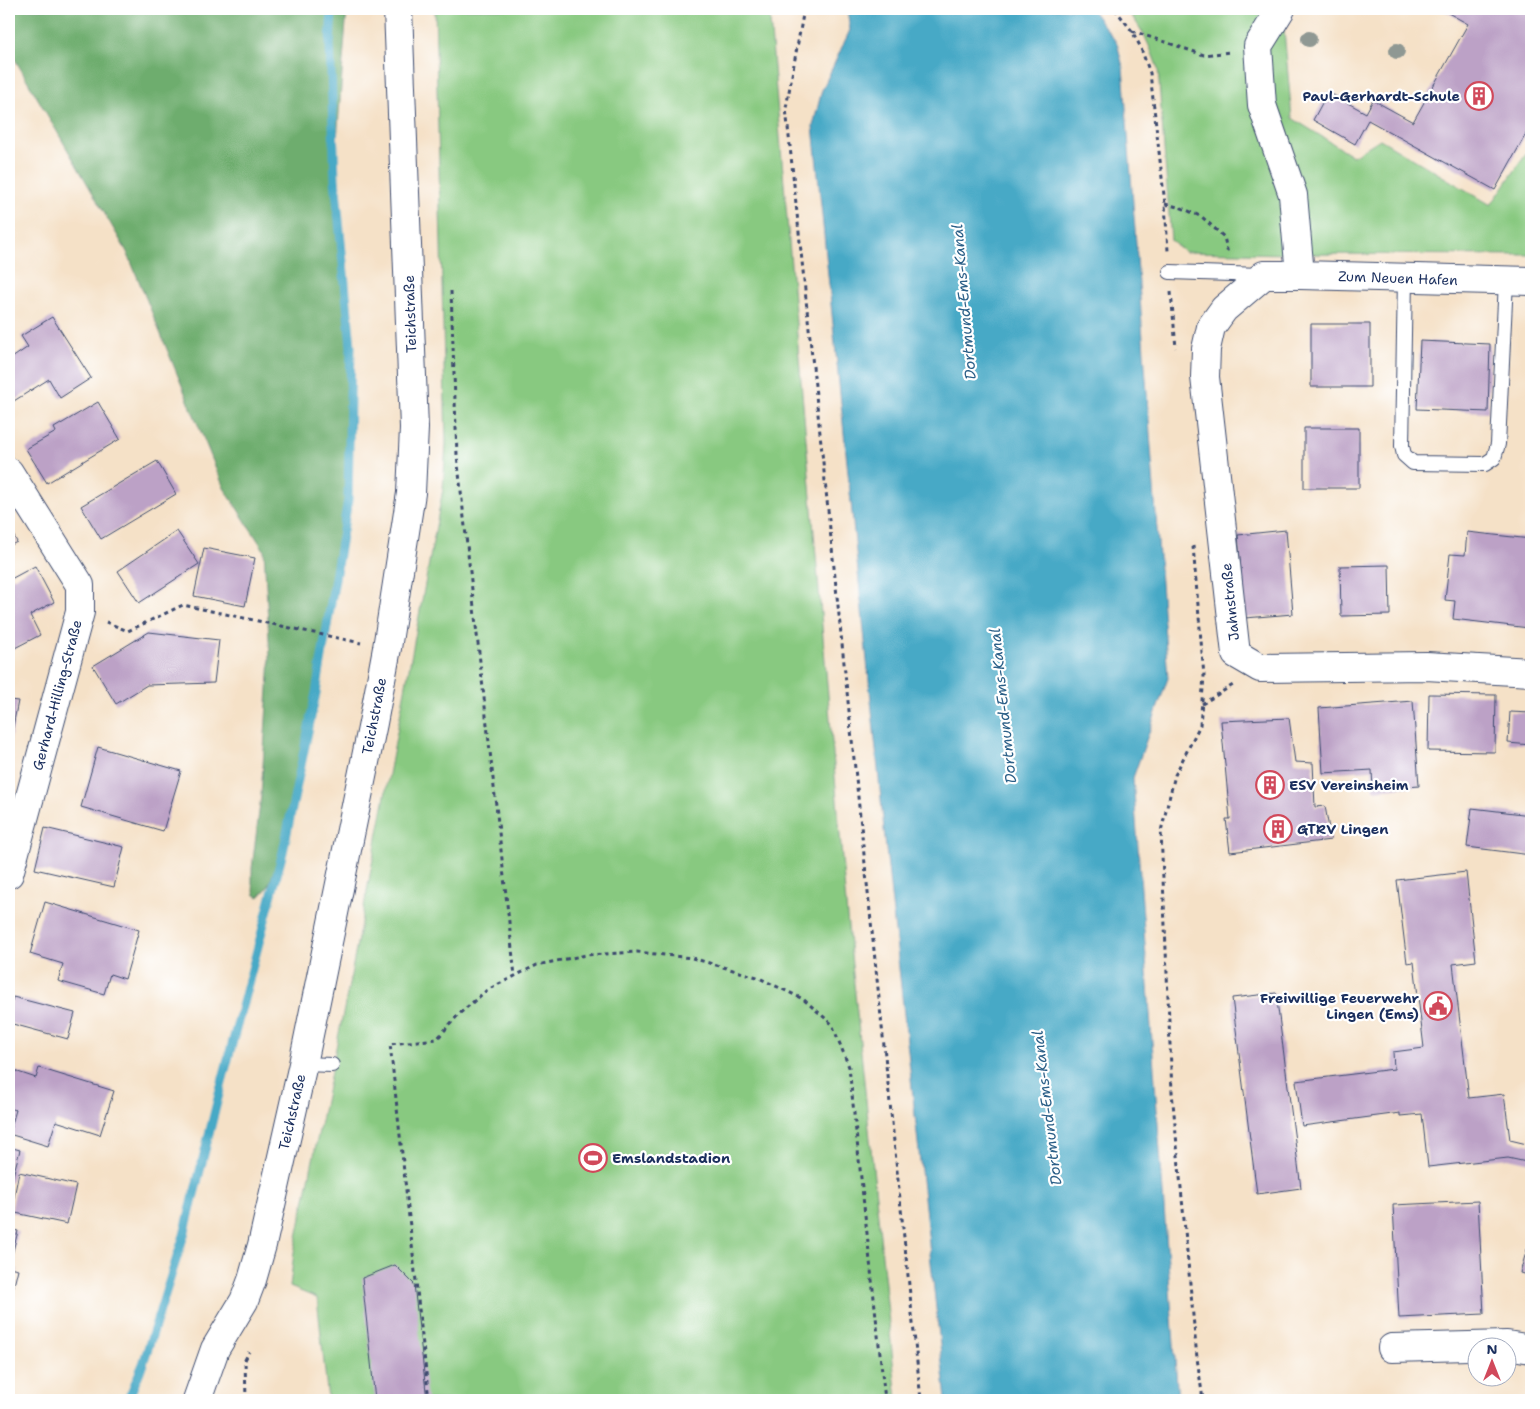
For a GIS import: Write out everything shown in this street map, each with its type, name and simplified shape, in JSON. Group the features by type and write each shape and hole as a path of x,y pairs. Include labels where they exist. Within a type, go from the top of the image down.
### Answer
{"street":[{"name":"Teichstraße","path":"197,1400 215,1348 244,1301 262,1245 303,1064 375,714 411,493 414,428 398,9"},
{"path":"1281,9 1258,46 1262,105 1294,195 1300,275"},
{"name":"Zum Neuen Hafen","path":"1264,275 1518,281"},
{"name":"Jahnstraße","path":"1264,275 1224,309 1211,328 1206,349 1205,377 1236,654 1260,668 1426,666 1531,672"},
{"name":"Gerhard-Hilling-Straße","path":"9,472 80,585 80,612 9,874"},
{"path":"1392,1348 1507,1345 1531,1349"}],"lane":[{"path":"1170,272 1264,275"},
{"path":"1405,278 1402,446 1404,456 1413,463 1485,464 1494,458 1498,444 1518,281"},
{"path":"303,1064 332,1065"}],"path":[{"path":"804,9 786,108 921,1400"},
{"path":"1115,9 1132,31 1150,73 1165,204 1176,351"},
{"path":"1132,31 1204,55 1243,51 1258,46"},
{"path":"1165,204 1182,208 1202,217 1224,237 1229,274"},
{"path":"451,292 457,456 514,976"},
{"path":"1192,538 1204,676 1200,725 1175,775 1161,831 1172,1092 1197,1358 1203,1400"},
{"path":"80,612 128,631 184,605 348,640"},
{"path":"429,1400 390,1044 437,1039 459,1014 487,990 537,964 586,955 637,952 692,958 757,977 803,999 832,1024 849,1067 885,1400"},
{"path":"246,1400 245,1360 251,1346"}],"green space":[{"path":"9,9 347,9 334,179 350,346 346,499 314,694 281,852 268,887 259,897 255,895 252,884 252,868 261,796 270,658 264,550 224,488 127,252 9,49"},
{"path":"435,9 769,9 847,916 897,1400 328,1400 317,1298 290,1287 294,1252 352,970 443,489 446,444"},
{"path":"1126,9 1282,9 1292,118 1353,156 1380,139 1491,205 1531,147 1531,255 1185,252 1171,241 1158,69 1145,37"}],"water":[{"name":"Dortmund-Ems-Kanal","path":"847,9 1091,9 1117,43 1123,67 1168,678 1133,778 1178,1400 946,1400 886,849 813,126 822,90 850,30"}],"building":[{"name":"Paul-Gerhardt-Schule","path":"1441,9 1531,9 1531,125 1495,190 1368,120 1355,144 1313,120 1328,92 1366,113 1373,100 1413,122 1468,24"},
{"path":"52,317 91,378 60,398 49,379 9,404 9,360 28,347 21,336"},
{"path":"1311,324 1370,324 1370,387 1311,387"},
{"path":"1420,341 1490,344 1488,412 1417,409"},
{"path":"98,402 120,439 47,483 26,449 56,432 54,428"},
{"path":"1304,428 1359,428 1359,488 1304,488"},
{"path":"157,461 176,494 101,539 81,506"},
{"path":"9,527 17,542 9,546"},
{"path":"1286,530 1293,614 1245,618 1238,535"},
{"path":"177,531 199,564 139,603 118,571"},
{"path":"1467,532 1531,539 1531,609 1529,628 1453,619 1455,601 1445,600 1450,554 1465,555"},
{"path":"204,548 255,558 245,606 194,596"},
{"path":"1389,565 1390,615 1341,616 1340,566"},
{"path":"35,566 54,602 30,615 40,635 9,651 9,580"},
{"path":"149,632 219,640 214,683 147,685 116,704 93,666"},
{"path":"1429,694 1496,695 1495,752 1428,751"},
{"path":"9,700 18,701 10,742 9,742"},
{"path":"1413,701 1419,786 1373,790 1372,770 1323,773 1319,708"},
{"path":"1510,712 1531,713 1531,745 1508,743"},
{"name":"ESV Vereinsheim","path":"1289,718 1295,762 1313,763 1315,807 1325,806 1331,840 1230,852 1226,819 1230,819 1221,721"},
{"path":"98,747 181,771 163,831 81,807"},
{"path":"1472,808 1531,815 1531,855 1467,847"},
{"path":"45,828 124,847 114,887 35,869"},
{"name":"Freiwillige Feuerwehr Lingen (Ems)","path":"1466,872 1476,961 1453,964 1469,1098 1504,1094 1510,1140 1531,1145 1531,1163 1508,1158 1428,1167 1422,1114 1400,1116 1400,1113 1302,1126 1296,1081 1394,1069 1393,1052 1424,1048 1414,962 1407,963 1397,880"},
{"path":"45,902 139,930 125,979 110,974 104,994 58,981 63,964 30,954"},
{"path":"1276,993 1301,1188 1257,1194 1232,998"},
{"path":"13,997 75,1013 68,1039 9,1023 9,1011"},
{"path":"39,1068 114,1091 100,1135 56,1121 48,1146 9,1134 16,1110 9,1108 9,1069 36,1078"},
{"path":"9,1147 20,1150 11,1183 9,1182"},
{"path":"19,1172 76,1185 67,1224 11,1212"},
{"path":"1478,1201 1484,1314 1399,1318 1393,1205"},
{"path":"9,1229 18,1231 9,1267"},
{"path":"1531,1235 1531,1276 1520,1273"},
{"path":"395,1265 414,1284 427,1400 375,1400 362,1278"},
{"path":"9,1267 18,1269 9,1306"}],"waterway":[{"path":"128,1400 143,1364 184,1235 283,852 316,693 348,500 351,346 335,179 330,44 332,9"}],"place":[{"name":"Paul-Gerhardt-Schule","path":"1479,96"},
{"name":"ESV Vereinsheim","path":"1270,785"},
{"name":"GTRV Lingen","path":"1278,829"},
{"name":"Freiwillige Feuerwehr Lingen (Ems)","path":"1438,1006"},
{"name":"Emslandstadion","path":"593,1158"}]}
